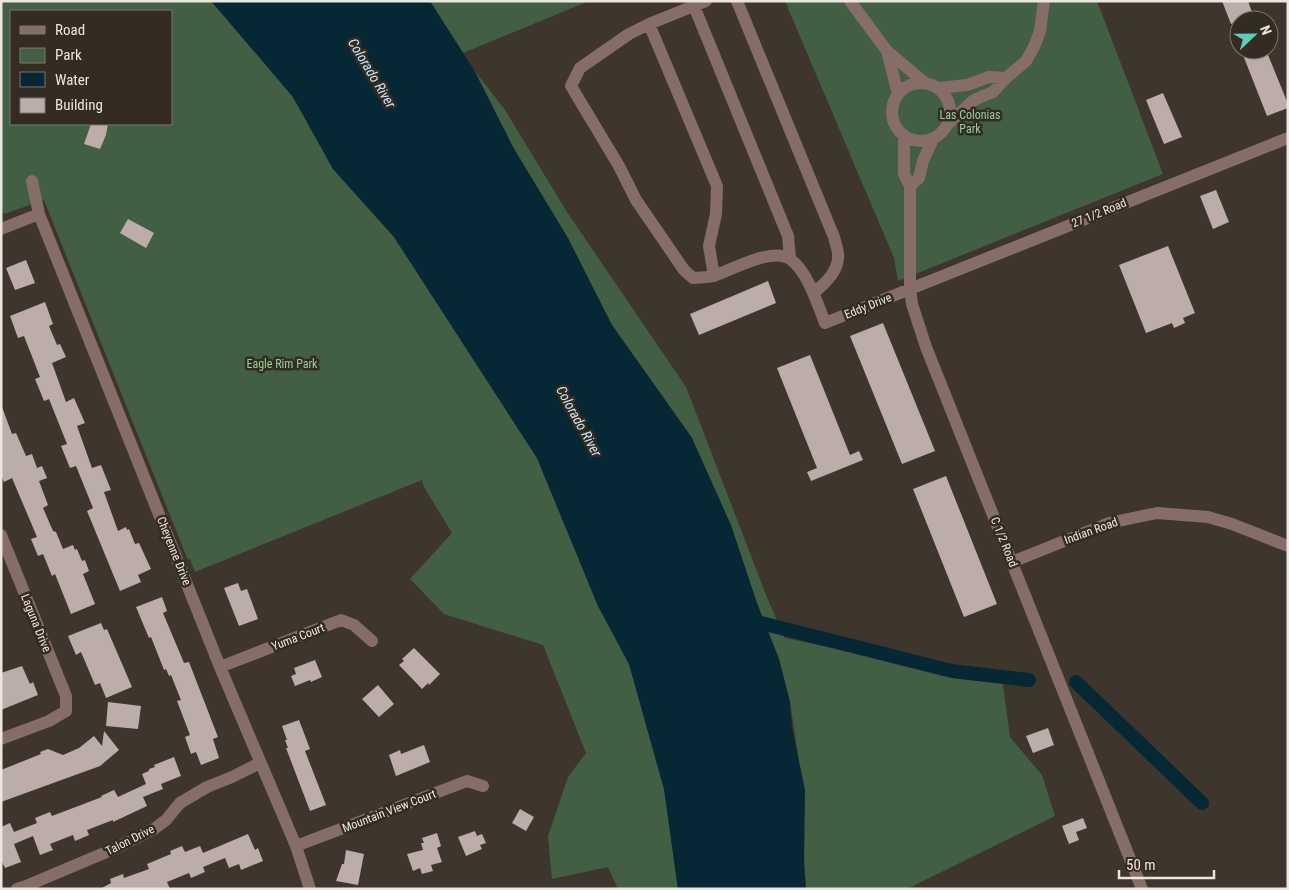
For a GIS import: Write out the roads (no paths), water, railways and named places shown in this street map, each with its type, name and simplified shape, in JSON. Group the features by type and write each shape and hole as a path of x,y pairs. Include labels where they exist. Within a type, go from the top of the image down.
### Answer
{"street":[{"path":"737,1 836,245 838,254 834,271 825,284 813,292 802,272 790,258 788,236 700,4 629,34 580,68 571,86 619,166 636,200 684,270 693,278 714,276 762,258 776,255 790,258"},
{"path":"850,1 887,51 925,82 939,88 949,101 951,116 949,123"},
{"path":"925,82 910,85 898,94 892,108 894,123 904,136 918,141 940,136 949,123 974,100 993,92 1006,78 1026,62 1040,31 1045,2"},
{"path":"649,24 717,186 716,214 709,246 714,276"},
{"path":"887,51 898,94"},
{"path":"939,88 967,84 989,78 1006,78"},
{"name":"C 1/2 Road","path":"904,136 904,174 910,186 910,288 912,304 926,347 1142,889"},
{"name":"27 1/2 Road","path":"910,288 1288,138"},
{"path":"910,186 919,178 923,161 933,139"},
{"name":"Cheyenne Drive","path":"32,181 39,214 220,667 296,846 310,889"},
{"path":"1,229 39,214"},
{"name":"Eddy Drive","path":"813,292 825,323 910,288"},
{"name":"Indian Road","path":"1012,562 1109,522 1157,513 1208,517 1232,524 1288,546"},
{"name":"Laguna Drive","path":"1,535 6,563 66,696 66,711 49,720 1,739"},
{"name":"Yuma Court","path":"220,667 340,620 354,625 372,641"},
{"name":"Talon Drive","path":"17,889 116,848 146,833 166,820 180,803 207,787 260,764"},
{"name":"Mountain View Court","path":"296,846 467,781 483,786"}],"water":[{"name":"Colorado River","path":"211,1 430,1 474,70 513,147 568,238 612,325 692,438 731,525 758,606 779,659 790,702 792,727 805,790 804,865 806,889 678,889 664,789 629,664 598,606 537,458 394,237 333,169 293,97"}],"waterway":[{"path":"757,622 952,671 1029,680"},
{"path":"1076,682 1202,803"}],"park label":[{"name":"Las Colonias Park","path":"970,122"},
{"name":"Eagle Rim Park","path":"282,364"}]}
